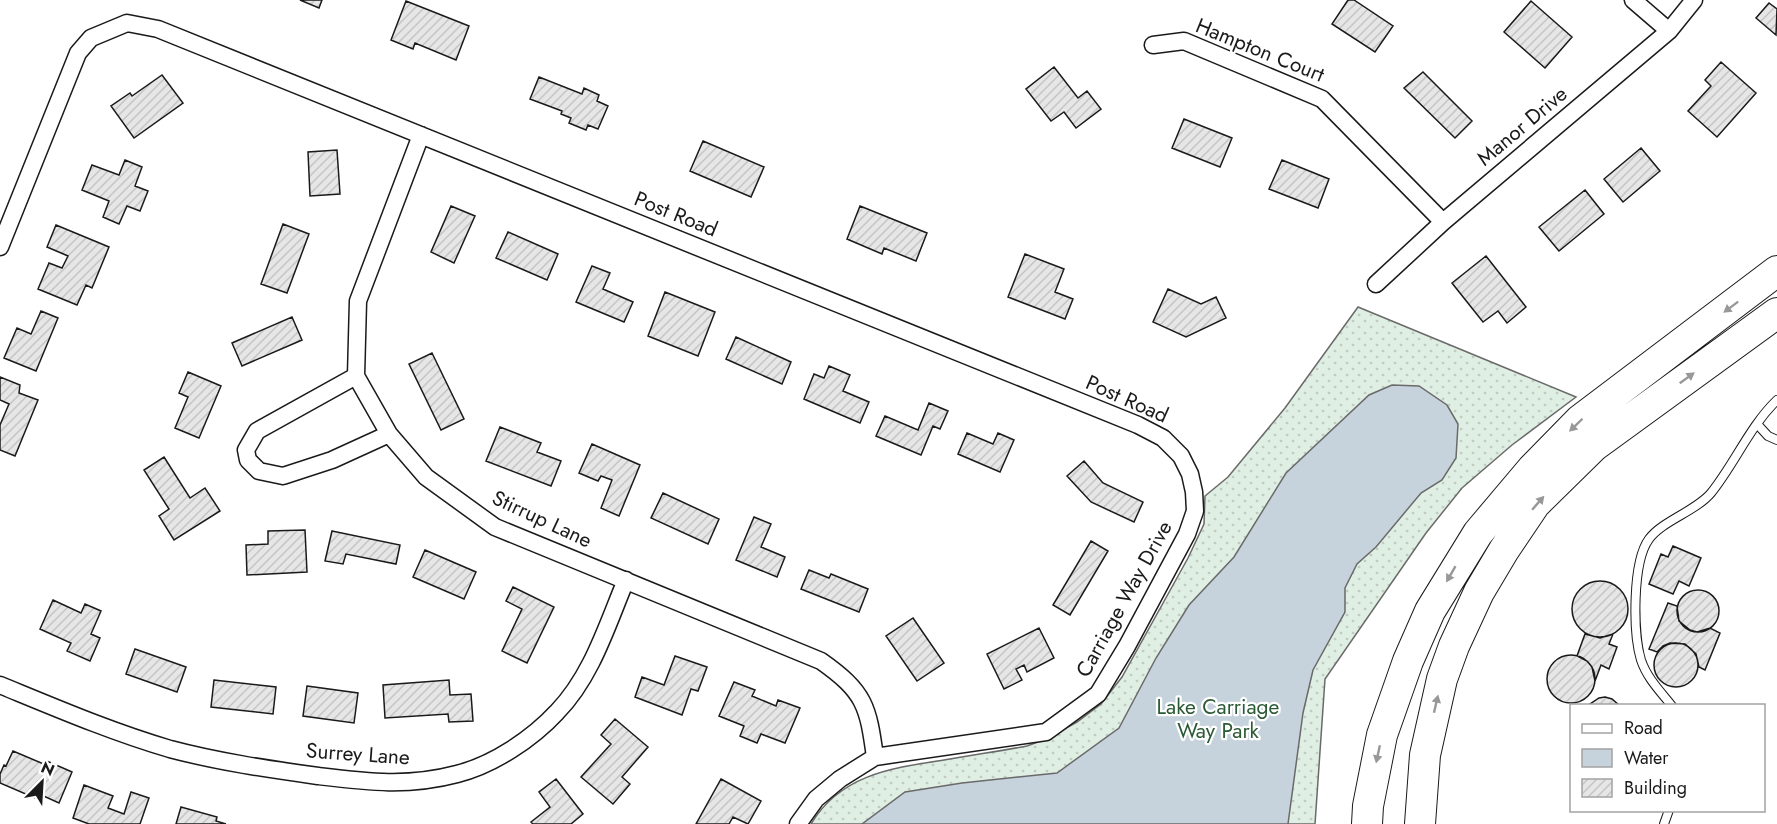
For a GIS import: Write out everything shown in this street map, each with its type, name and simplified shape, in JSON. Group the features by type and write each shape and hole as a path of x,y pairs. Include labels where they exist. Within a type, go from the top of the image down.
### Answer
{"highway":[{"path":"1367,824 1382,735 1408,661 1430,611 1478,532 1580,420 1777,271"},
{"path":"1420,824 1425,755 1442,679 1454,646 1479,592 1535,504 1594,446 1777,313"}],"street":[{"path":"1633,0 1669,31"},
{"name":"Manor Drive","path":"1376,284 1443,222 1669,31 1694,0"},
{"name":"Post Road","path":"0,247 78,53 91,38 127,23 158,29 1138,425 1163,438 1181,456 1190,474"},
{"name":"Hampton Court","path":"1153,45 1184,41 1322,99 1443,222"},
{"path":"389,434 332,460 283,476 259,471 248,460 246,450 257,431 356,376 358,301 421,135"},
{"name":"Stirrup Lane","path":"356,376 389,434 426,477 495,527 821,662 842,676 862,700 870,722 875,757"},
{"name":"Carriage Way Drive","path":"798,824 816,799 840,779 875,757 1046,732 1098,694 1127,646 1187,534 1195,511 1190,474"},
{"name":"Surrey Lane","path":"0,685 125,734 218,760 266,769 366,782 391,784 422,781 459,774 494,759 524,740 557,713 575,690 593,659 626,580"}],"lane":[{"path":"1671,704 1651,680 1641,661 1637,641 1636,583 1639,558 1649,538 1706,498 1718,484 1757,424 1777,400"},
{"path":"1757,424 1768,436 1777,440"}],"green space":[{"name":"Lake Carriage Way Park","path":"1358,307 1576,397 1512,445 1462,488 1426,533 1325,679 1315,824 811,824 823,807 837,794 870,776 906,766 1027,746 1046,739 1077,722 1101,704 1122,677 1188,558 1204,524 1205,496 1228,477 1285,408"}],"water":[{"name":"Lake Carriage Way Park","path":"1392,385 1419,386 1447,405 1458,424 1456,458 1442,480 1421,493 1376,547 1357,564 1345,588 1345,612 1313,670 1303,713 1288,824 862,824 905,792 962,783 1057,773 1119,728 1156,658 1189,605 1234,557 1286,473 1369,395"}],"building":[{"path":"300,0 322,0 319,8"},
{"path":"1348,0 1354,0 1393,26 1375,52 1332,24"},
{"path":"406,1 469,26 456,60 415,43 413,49 391,40"},
{"path":"1531,1 1572,37 1545,68 1504,32"},
{"path":"1769,3 1777,9 1776,35 1756,18"},
{"path":"1721,62 1756,93 1717,137 1688,111 1711,86 1705,80"},
{"path":"1054,67 1078,98 1087,91 1101,109 1076,128 1064,112 1051,121 1026,89"},
{"path":"1423,72 1472,121 1455,138 1404,88"},
{"path":"162,75 183,103 134,138 111,106 130,93 132,96"},
{"path":"539,77 582,94 584,88 599,95 597,101 608,106 598,129 588,125 586,130 569,123 571,118 561,114 562,111 530,99"},
{"path":"1184,119 1232,138 1220,167 1172,148"},
{"path":"703,141 764,167 751,197 690,171"},
{"path":"1641,148 1660,171 1623,202 1604,179"},
{"path":"337,150 340,194 310,196 308,152"},
{"path":"125,160 142,167 135,186 148,191 140,211 127,206 119,224 103,217 109,201 82,190 92,165 119,175"},
{"path":"1282,160 1329,179 1318,208 1269,189"},
{"path":"1585,190 1604,214 1559,251 1539,227"},
{"path":"451,206 475,216 454,263 431,252"},
{"path":"860,206 927,233 916,261 884,248 882,254 847,239"},
{"path":"283,224 309,234 287,293 261,284"},
{"path":"56,225 109,247 92,288 86,285 77,305 38,289 49,263 62,268 68,256 47,247"},
{"path":"508,232 558,254 547,280 496,258"},
{"path":"1025,254 1064,269 1055,292 1073,299 1065,319 1008,297"},
{"path":"1486,256 1526,307 1507,323 1498,311 1483,322 1452,283"},
{"path":"592,266 610,273 603,289 633,302 624,322 576,302"},
{"path":"1168,289 1201,304 1216,297 1226,318 1186,337 1153,322"},
{"path":"665,292 715,312 698,356 648,336"},
{"path":"41,311 58,318 36,371 4,358 17,328 31,334"},
{"path":"292,317 302,340 242,366 232,343"},
{"path":"736,337 791,362 782,384 726,359"},
{"path":"432,353 464,419 441,430 409,364"},
{"path":"829,366 850,375 843,391 869,402 860,423 804,399 814,374 824,378"},
{"path":"188,372 221,386 199,438 175,428 188,397 179,393"},
{"path":"0,377 20,385 19,393 38,400 15,456 0,450 0,425 9,404 0,400"},
{"path":"929,403 948,411 940,429 933,426 921,455 876,436 885,416 918,430"},
{"path":"500,427 541,443 537,452 561,461 551,486 486,461"},
{"path":"967,433 993,444 998,433 1014,440 1000,472 958,454"},
{"path":"592,444 640,465 619,516 601,508 612,480 601,476 598,481 579,473"},
{"path":"164,457 190,498 205,488 220,511 174,540 159,516 169,509 144,470"},
{"path":"1084,461 1103,483 1143,502 1134,522 1091,502 1067,476"},
{"path":"663,493 719,519 708,544 651,518"},
{"path":"754,517 771,524 761,547 785,557 777,577 736,560"},
{"path":"305,530 307,572 247,575 246,545 268,544 268,531"},
{"path":"332,531 400,545 396,564 346,554 343,564 325,561"},
{"path":"1091,541 1108,551 1070,615 1053,605"},
{"path":"1673,546 1701,558 1689,586 1679,581 1673,594 1649,584 1661,554 1668,557"},
{"path":"425,550 476,572 464,599 413,577"},
{"path":"809,570 829,578 831,574 868,589 859,612 801,589"},
{"path":"1595,581 1605,581 1620,589 1626,598 1628,609 1626,620 1620,629 1605,637 1595,637 1584,632 1577,625 1572,614 1572,604 1577,593 1584,586"},
{"path":"513,587 554,607 527,663 502,651 522,609 506,601"},
{"path":"1698,590 1706,591 1713,596 1718,603 1718,619 1713,626 1706,631 1698,632 1690,631 1683,626 1678,619 1677,611 1678,603 1683,596 1690,591"},
{"path":"53,600 81,613 85,604 101,611 91,634 100,638 90,661 67,651 71,643 40,629"},
{"path":"1668,603 1677,606 1679,621 1690,630 1697,632 1710,628 1720,633 1705,670 1699,667 1696,654 1685,644 1670,643 1657,652 1649,649"},
{"path":"913,618 944,663 917,681 886,636"},
{"path":"1039,628 1054,658 1027,672 1024,665 1016,669 1022,680 1004,689 987,654"},
{"path":"1585,634 1600,638 1613,634 1609,644 1617,647 1609,669 1601,665 1595,681 1592,667 1587,661 1577,656"},
{"path":"1676,643 1685,644 1692,649 1697,656 1697,674 1692,681 1685,686 1676,687 1667,686 1660,681 1655,674 1654,665 1655,656 1660,649 1667,644"},
{"path":"135,649 186,667 177,692 126,674"},
{"path":"1571,655 1588,662 1595,679 1588,696 1571,703 1554,696 1547,679 1554,662"},
{"path":"675,656 707,667 698,691 691,689 682,715 635,697 642,677 664,685"},
{"path":"214,680 276,687 273,714 211,707"},
{"path":"449,680 450,695 471,694 473,721 449,722 448,714 385,718 383,685"},
{"path":"734,682 755,690 752,696 776,706 778,700 800,708 785,743 761,734 757,743 740,736 744,726 719,716"},
{"path":"307,686 358,693 354,723 303,716"},
{"path":"1599,698 1612,699 1618,704 1590,704"},
{"path":"615,719 648,747 622,777 630,784 613,804 581,777 611,744 601,735"},
{"path":"13,751 46,765 47,761 72,772 59,803 37,793 35,798 0,783 0,774"},
{"path":"556,779 583,814 571,824 533,824 531,822 550,807 539,792"},
{"path":"721,779 761,801 748,824 733,817 729,824 696,824"},
{"path":"84,785 113,796 108,808 124,814 131,792 149,798 140,824 89,824 73,818"},
{"path":"181,807 217,817 216,821 226,824 176,824"}]}
